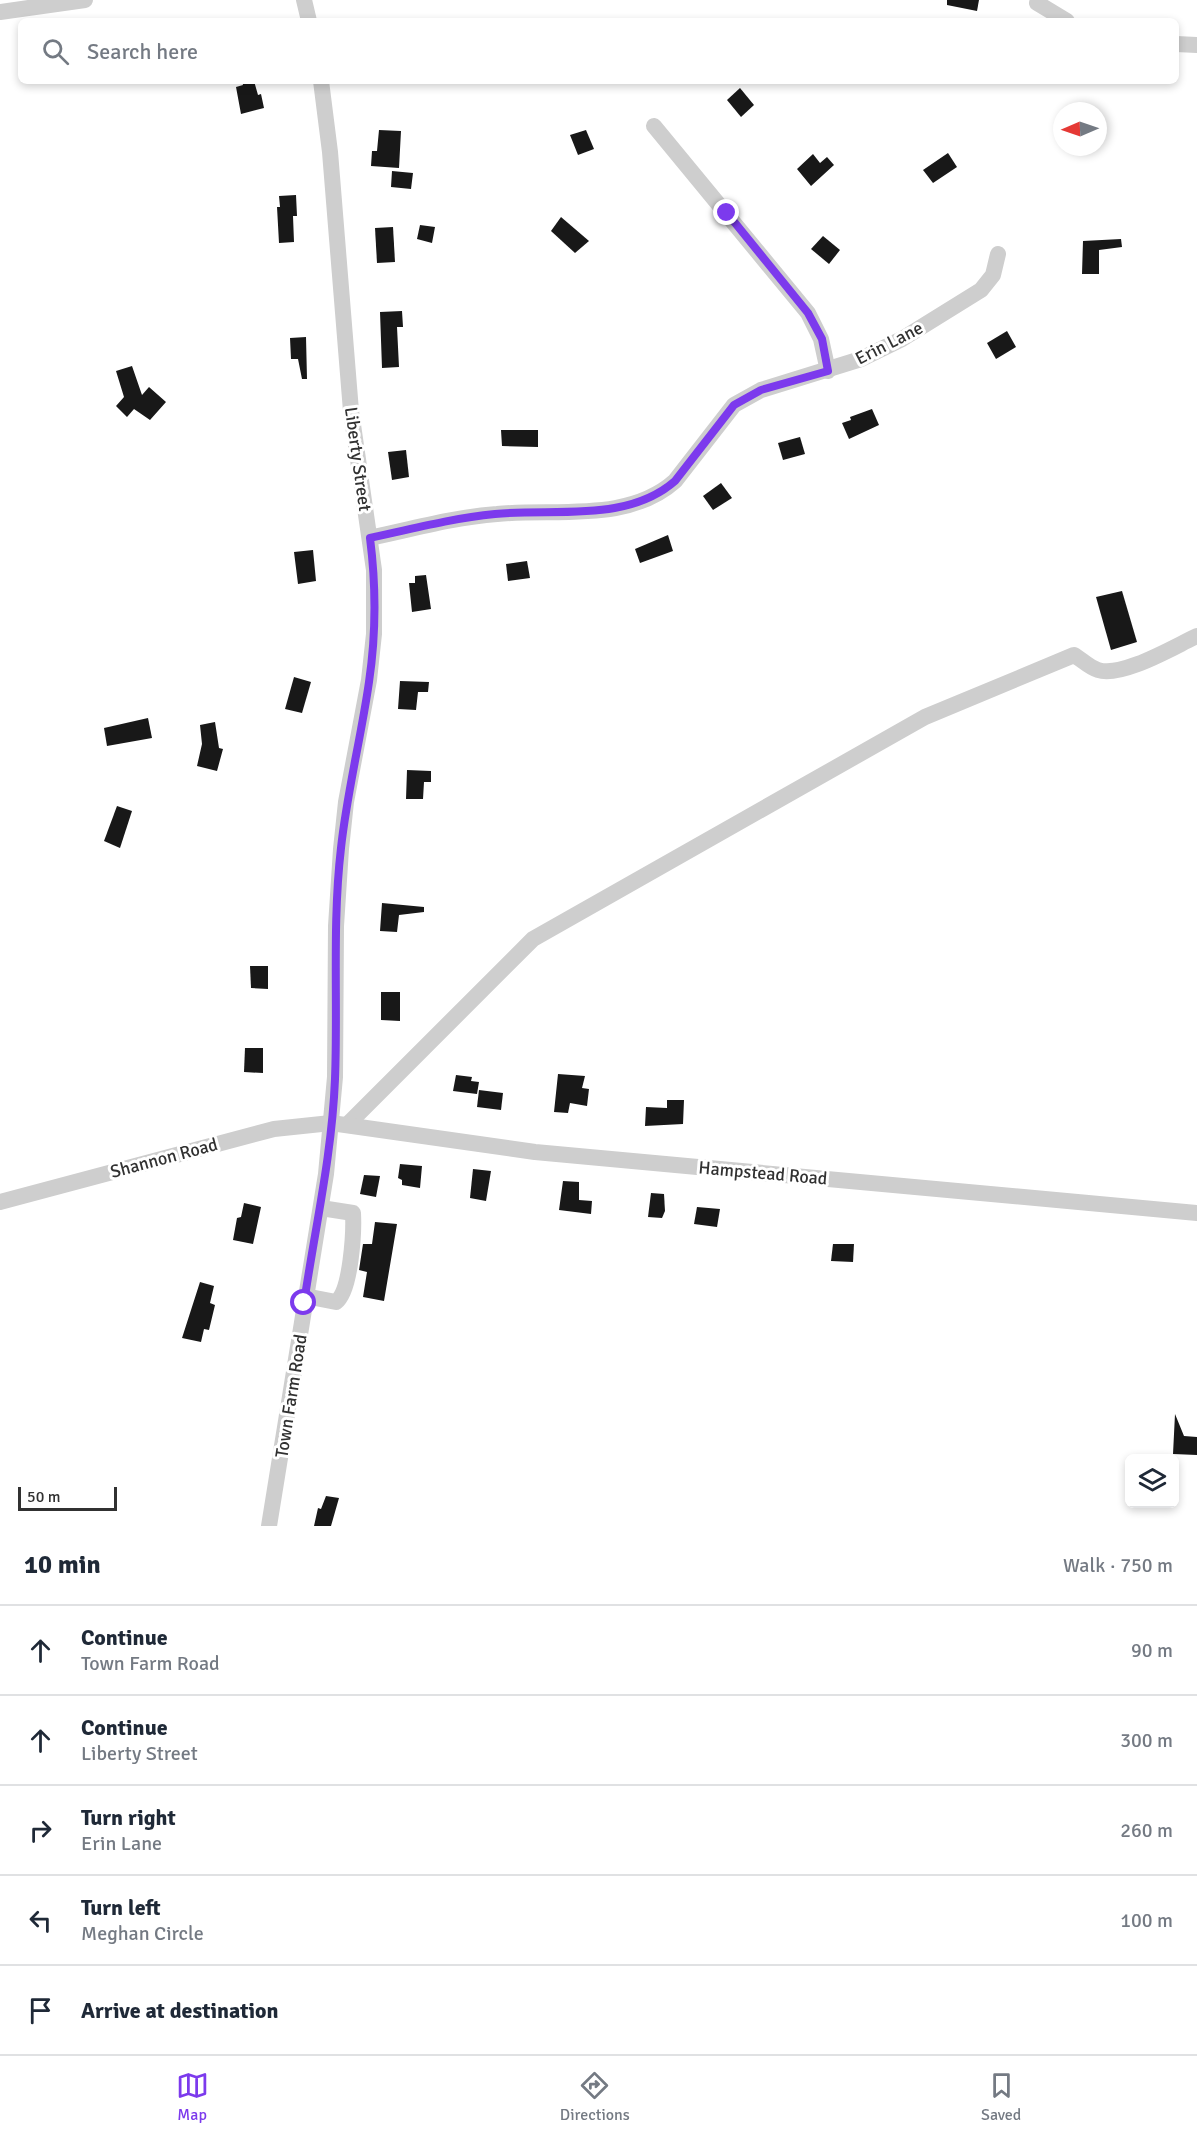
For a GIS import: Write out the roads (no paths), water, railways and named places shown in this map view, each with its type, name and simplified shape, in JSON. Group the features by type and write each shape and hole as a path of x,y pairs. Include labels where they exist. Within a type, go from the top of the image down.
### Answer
{"street":[{"path":"0,12 85,0"},
{"path":"304,0 308,18"},
{"path":"1037,3 1062,18"},
{"path":"1179,44 1197,45"},
{"name":"Liberty Street","path":"321,84 329,141 351,411 374,570 374,634 369,680 346,802 340,859 336,937 335,1077 331,1123"},
{"path":"654,126 808,313 822,339 828,371"},
{"name":"Erin Lane","path":"370,538 498,514 606,509 638,504 659,494 675,481 734,405 761,390 828,371 861,359 902,339 981,290 993,275 998,254"},
{"path":"348,1124 533,939 925,717 1074,655 1099,671 1116,670 1143,661 1197,636"},
{"name":"Hampstead Road","path":"331,1123 535,1152 1197,1213"},
{"name":"Shannon Road","path":"0,1202 274,1129 331,1123"},
{"name":"Town Farm Road","path":"269,1526 321,1208 331,1123"},
{"path":"305,1296 336,1302 342,1297 345,1288 353,1237 353,1213 321,1208"}]}
